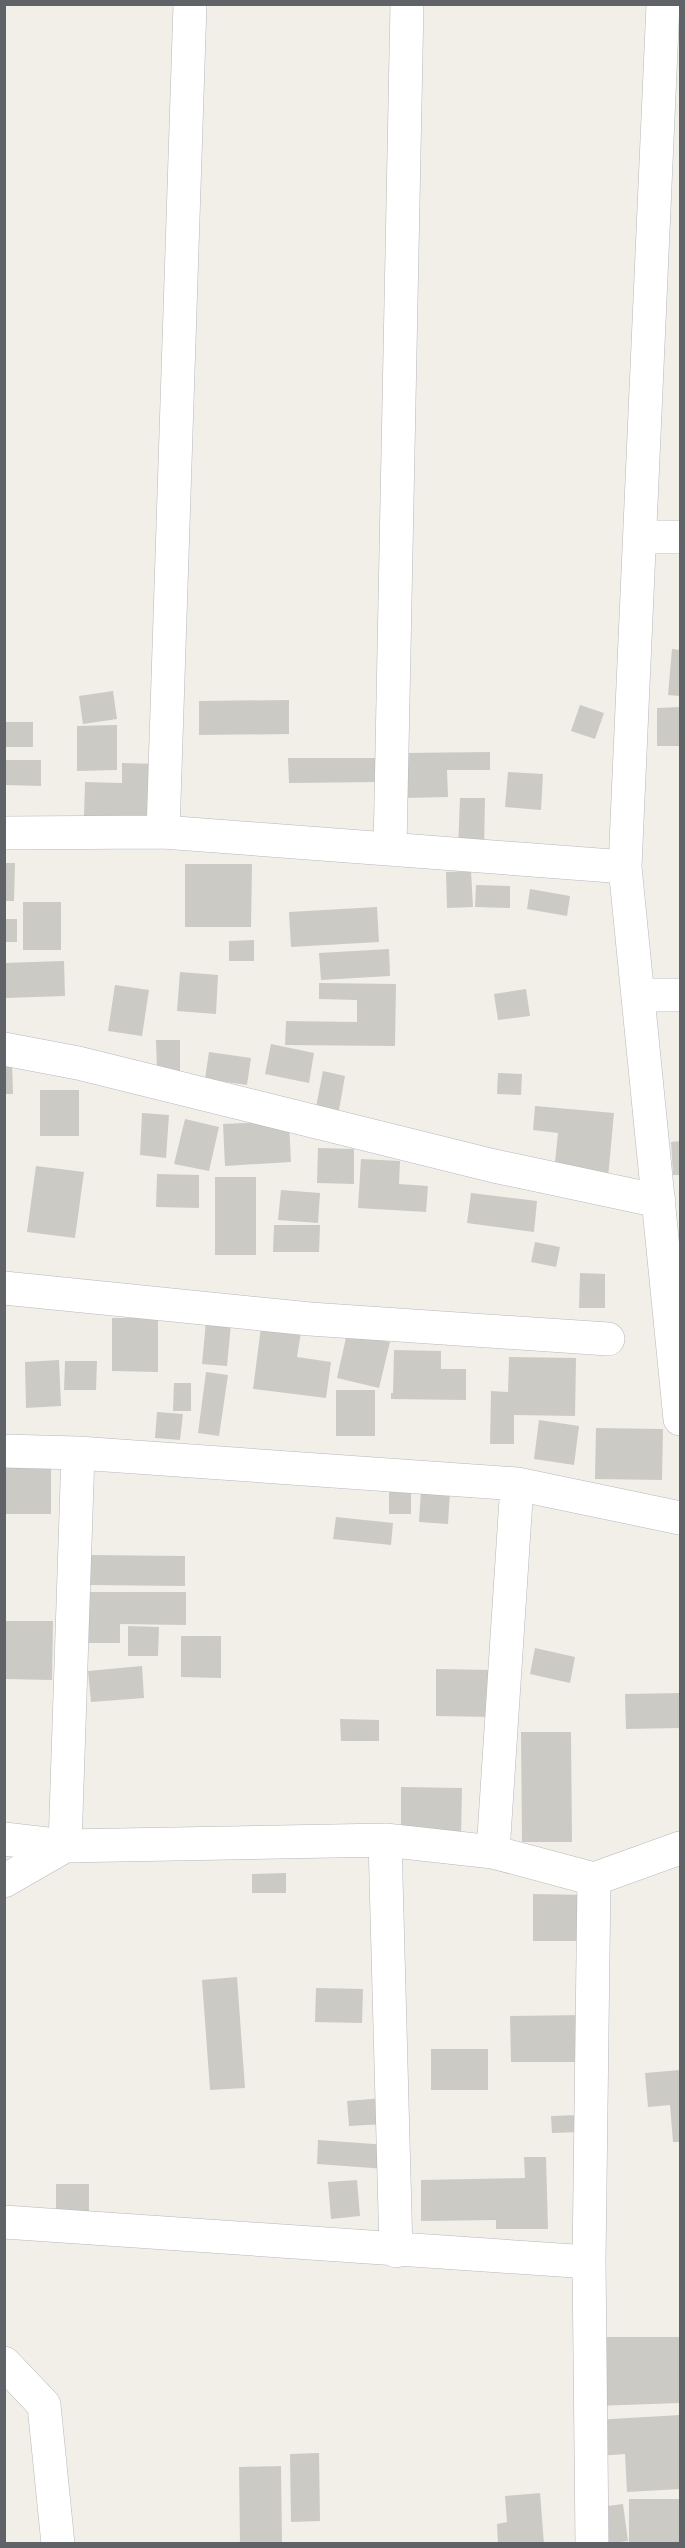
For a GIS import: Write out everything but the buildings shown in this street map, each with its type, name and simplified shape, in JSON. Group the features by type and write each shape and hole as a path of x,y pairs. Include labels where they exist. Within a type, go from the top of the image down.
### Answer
{"street":[{"path":"163,832 190,4"},
{"path":"390,849 407,4"},
{"path":"663,4 669,147 640,537 625,867 681,1419"},
{"path":"640,537 681,537"},
{"path":"4,832 163,832 625,867"},
{"path":"638,995 681,995"},
{"path":"4,1049 78,1063 494,1166 659,1201"},
{"path":"4,1288 310,1319 608,1340"},
{"path":"4,1451 78,1453 517,1484 681,1518"},
{"path":"65,1846 78,1453"},
{"path":"493,1852 517,1484"},
{"path":"4,1839 65,1846 385,1840 493,1852 594,1879 681,1848"},
{"path":"385,1840 396,2251"},
{"path":"4,1881 65,1846"},
{"path":"592,2544 589,2262 594,1879"},
{"path":"4,2222 396,2251 589,2262"},
{"path":"4,2363 44,2405 57,2544"}]}
